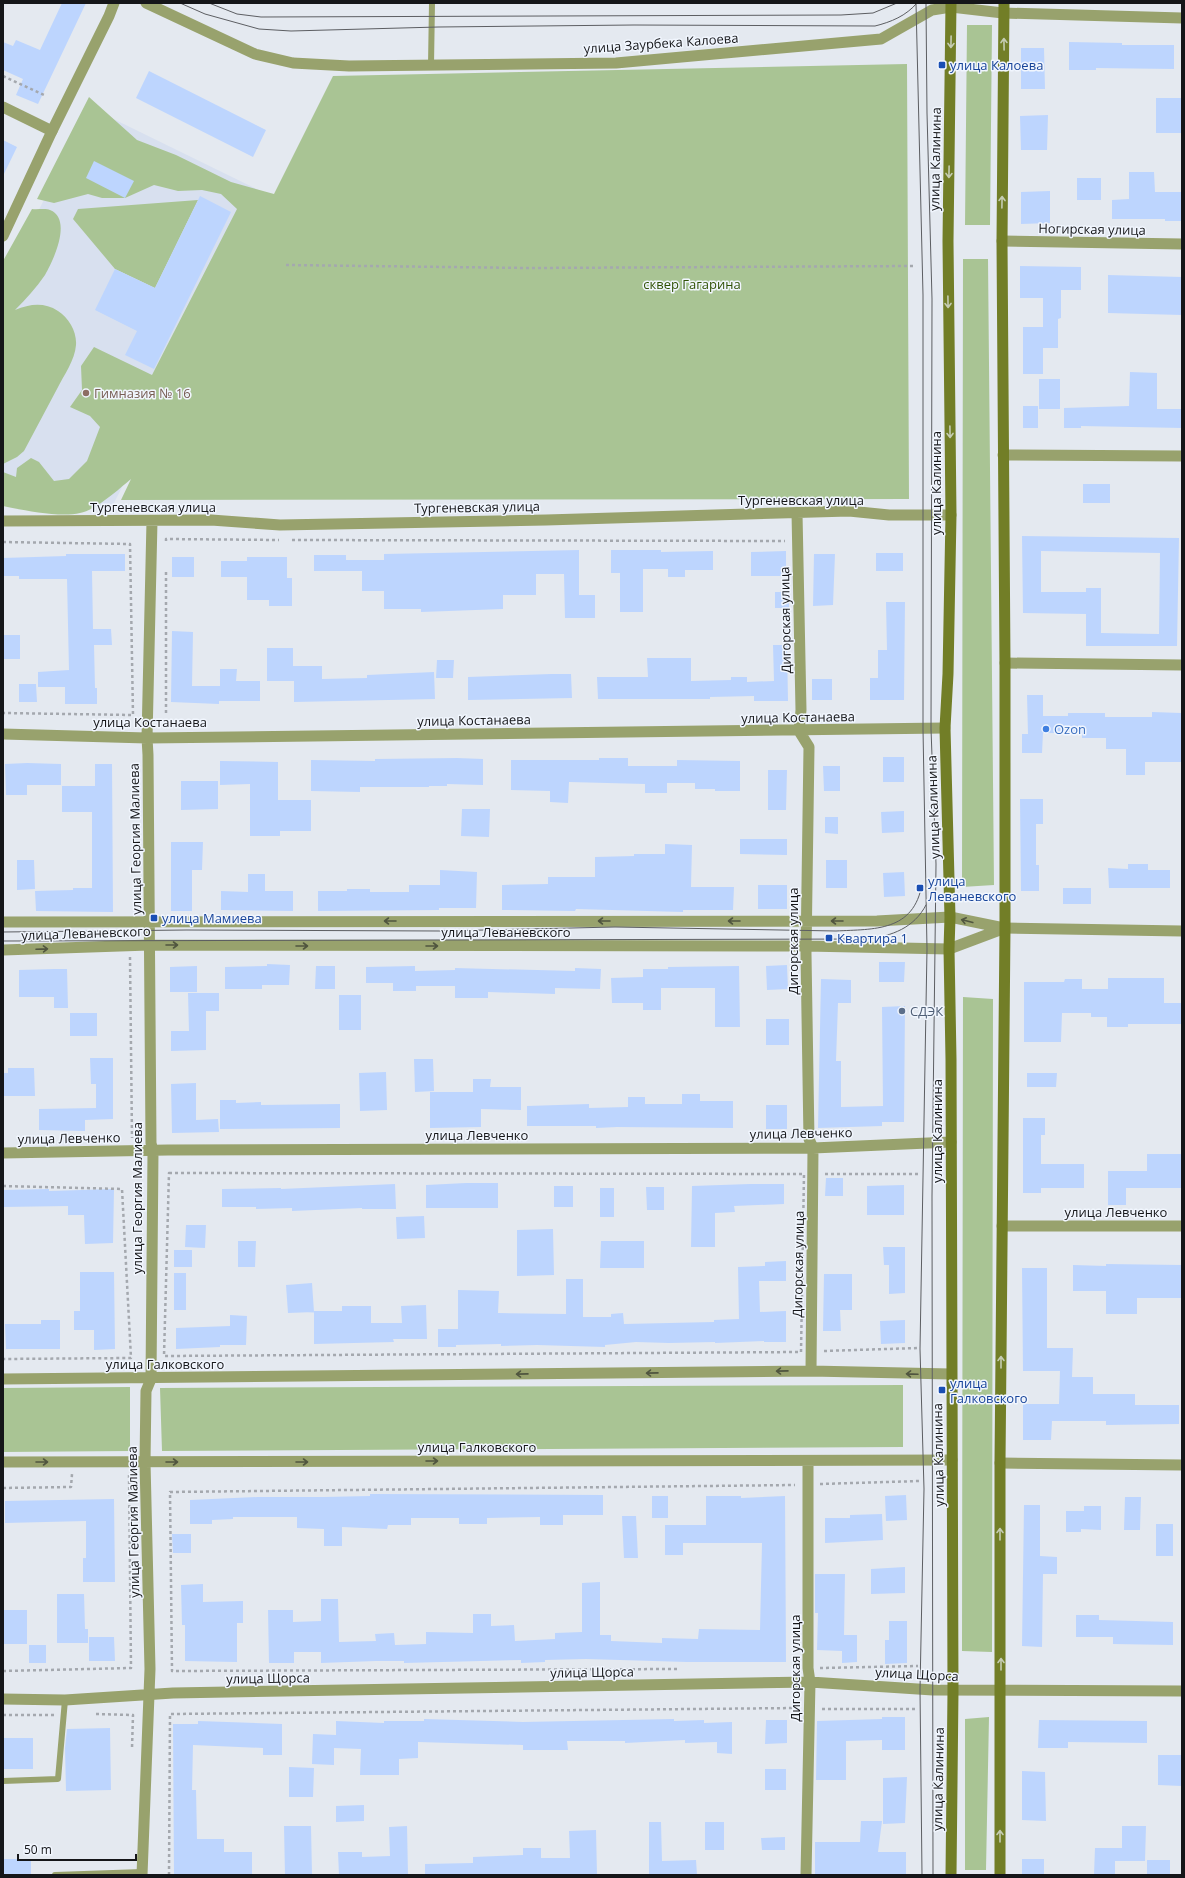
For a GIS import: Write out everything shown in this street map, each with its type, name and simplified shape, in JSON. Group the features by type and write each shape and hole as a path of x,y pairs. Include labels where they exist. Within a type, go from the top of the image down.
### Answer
{"main road":[{"name":"улица Калинина","path":"951,5 948,241 951,515 948,674 945,728 950,917 953,1691 951,1875"},
{"path":"1000,1875 1000,1463 1005,928 1002,242 1004,8"}],"street":[{"path":"3,236 114,3"},
{"name":"улица Заурбека Калоева","path":"146,3 255,54 293,63 349,66 616,63 881,39 932,10 951,5 1182,18"},
{"path":"3,107 52,131"},
{"name":"Ногирская улица","path":"1002,242 1182,244"},
{"path":"1003,455 1182,456"},
{"name":"Тургеневская улица","path":"3,521 211,520 295,524 546,520 849,512 890,515 951,515"},
{"name":"Дигорская улица","path":"796,513 801,710 799,731 809,748 806,946 809,1139 813,1148 811,1371"},
{"name":"улица Георгия Малиева","path":"142,1873 150,1661 145,1462 146,1391 151,1379 153,1151 151,1143 147,738 152,521"},
{"path":"1005,663 1182,665"},
{"name":"улица Костанаева","path":"3,734 147,738 945,728"},
{"name":"улица Леваневского","path":"3,922 877,921 950,917 1005,928 1182,931"},
{"name":"улица Леваневского","path":"3,950 149,946 806,946 949,949 1005,928"},
{"name":"улица Левченко","path":"3,1153 813,1148 951,1142"},
{"name":"улица Левченко","path":"1002,1226 1182,1226"},
{"name":"улица Галковского","path":"3,1379 151,1379 811,1371 951,1374"},
{"name":"улица Галковского","path":"3,1462 952,1460"},
{"name":"Дигорская улица","path":"806,1875 810,1682 808,1668 808,1461"},
{"path":"1000,1463 1182,1465"},
{"name":"улица Щорса","path":"3,1699 65,1700 174,1693 810,1682 953,1691 1182,1691"}],"lane":[{"path":"432,3 432,65"},
{"path":"3,1781 58,1779 65,1700"},
{"path":"56,1875 142,1873"}],"path":[{"path":"3,76 44,95"},
{"path":"286,265 529,268 916,266"},
{"path":"166,547 166,539 797,541"},
{"path":"3,542 130,544 133,715 3,713"},
{"path":"166,571 166,714"},
{"path":"122,957 130,957 132,1144"},
{"path":"801,1352 164,1356 169,1173 804,1174"},
{"path":"821,1174 920,1174"},
{"path":"3,1186 122,1189 131,1358 3,1359"},
{"path":"817,1352 918,1348"},
{"path":"3,1488 71,1487 72,1472"},
{"path":"3,1671 131,1668 129,1473 123,1472"},
{"path":"818,1484 920,1481"},
{"path":"680,1669 172,1671 170,1492 799,1485"},
{"path":"818,1668 918,1666"},
{"path":"169,1875 170,1714 801,1708"},
{"path":"814,1709 918,1709"},
{"path":"96,1714 133,1715"},
{"path":"3,1715 58,1715"}],"shaded area":[{"name":"Гимназия № 16","path":"91,108 269,195 112,507 3,506 3,280"}],"green space":[{"path":"967,25 992,25 990,225 965,225"},
{"name":"сквер Гагарина","path":"907,64 909,499 121,500 131,479 100,504 80,513 62,515 3,506 3,472 16,477 17,468 31,458 39,462 54,481 69,479 87,461 100,427 90,416 70,407 82,390 81,366 94,347 152,375 237,209 221,194 202,190 178,191 154,185 125,198 102,198 88,194 54,203 37,199 89,97 137,140 176,155 231,182 274,194 333,76"},
{"path":"198,200 155,288 115,269 73,219 78,209"},
{"path":"32,209 48,209 57,215 60,222 61,231 56,251 45,275 15,310 32,305 42,305 53,308 66,317 69,321 74,330 76,345 74,356 69,367 24,451 17,457 3,464 3,261"},
{"path":"963,259 988,259 994,885 962,887"},
{"path":"963,997 993,999 992,1652 962,1651"},
{"path":"903,1385 903,1447 162,1451 160,1388"},
{"path":"130,1387 130,1451 3,1452 3,1388"},
{"path":"989,1717 986,1870 965,1870 965,1719"}],"building":[{"path":"62,3 86,3 38,104 16,95 23,79 3,70 3,42 13,46 16,40 40,50"},
{"path":"1069,42 1122,43 1122,45 1174,45 1174,69 1096,68 1096,70 1069,70"},
{"path":"1021,48 1044,48 1045,89 1021,89"},
{"path":"149,71 266,130 253,157 136,98"},
{"path":"1156,98 1182,98 1182,133 1156,133"},
{"path":"1048,115 1047,150 1021,150 1020,116"},
{"path":"3,140 17,147 3,176"},
{"path":"94,161 134,181 125,198 86,178"},
{"path":"1129,172 1154,172 1155,192 1182,192 1182,221 1165,221 1165,219 1112,219 1112,200 1129,199"},
{"path":"1077,178 1101,178 1101,200 1077,200"},
{"path":"1050,191 1050,223 1021,224 1021,192"},
{"path":"200,196 231,212 154,369 125,355 137,331 95,310 115,269 155,288"},
{"path":"1020,266 1081,267 1081,290 1061,290 1061,318 1058,319 1058,348 1043,348 1043,374 1023,374 1023,327 1043,327 1043,298 1020,298"},
{"path":"1108,275 1182,277 1182,315 1108,313"},
{"path":"1130,372 1157,373 1157,409 1182,409 1182,428 1081,426 1081,428 1064,428 1064,408 1129,406"},
{"path":"1039,379 1060,379 1060,409 1039,409"},
{"path":"1023,406 1038,406 1038,428 1023,428"},
{"path":"1083,484 1110,484 1110,503 1083,503"},
{"path":"1022,536 1179,538 1177,646 1086,646 1086,614 1023,613","holes":["1041,551 1160,553 1159,634 1101,633 1101,588 1086,588 1086,592 1041,592"]},
{"path":"579,550 579,595 595,595 595,618 565,618 564,574 536,574 536,595 503,595 503,609 421,612 421,609 384,609 384,591 362,591 362,571 314,571 314,555 346,555 346,560 384,560 384,554"},
{"path":"611,550 661,550 661,552 713,551 713,570 685,570 685,577 668,577 668,569 643,569 643,612 620,612 620,573 611,573"},
{"path":"786,551 786,576 751,576 751,552"},
{"path":"876,553 903,553 903,571 876,571"},
{"path":"66,554 125,554 125,571 92,571 93,629 111,629 112,645 94,645 97,704 65,704 65,687 38,687 38,672 69,670 67,579 19,579 19,576 3,576 3,558 66,556"},
{"path":"814,554 835,554 833,605 813,606"},
{"path":"172,557 194,557 194,577 172,577"},
{"path":"247,557 287,557 287,578 292,578 292,606 269,606 269,600 247,600 247,577 221,577 221,561 247,561"},
{"path":"775,592 789,592 789,608 775,608"},
{"path":"886,602 905,602 904,700 870,700 870,678 878,678 878,650 887,650"},
{"path":"172,631 193,632 192,686 220,686 220,669 237,669 236,681 260,681 260,701 219,701 219,704 171,702"},
{"path":"3,635 20,635 20,659 3,659"},
{"path":"773,645 787,645 788,701 754,701 754,696 710,697 710,699 598,699 597,677 648,677 647,658 691,658 691,681 731,680 731,677 747,677 747,682 774,681"},
{"path":"267,648 293,648 293,666 322,666 322,679 367,678 367,675 434,672 435,699 294,702 294,681 267,681"},
{"path":"437,660 454,660 453,678 436,678"},
{"path":"571,674 572,698 468,700 468,677"},
{"path":"812,679 832,679 832,700 812,700"},
{"path":"19,684 36,684 37,702 19,702"},
{"path":"1027,695 1043,695 1043,716 1068,716 1068,713 1105,713 1105,717 1152,717 1152,712 1181,713 1182,762 1145,762 1145,775 1126,775 1126,749 1106,749 1106,738 1082,738 1082,733 1043,733 1042,753 1022,753 1022,734 1028,734"},
{"path":"883,757 904,757 904,782 883,782"},
{"path":"599,758 628,758 628,766 677,766 677,760 740,761 740,791 695,789 695,783 667,783 667,793 645,793 645,784 569,782 568,803 550,802 550,791 511,790 511,760 599,760"},
{"path":"375,759 483,759 483,785 447,784 447,786 429,787 360,787 360,792 311,791 311,760 375,761"},
{"path":"220,761 278,762 278,800 311,800 311,831 280,831 280,836 250,836 250,784 220,785"},
{"path":"5,764 61,764 61,785 27,785 27,795 6,795"},
{"path":"95,764 112,764 113,912 36,911 35,891 92,888 92,812 62,812 62,786 95,786"},
{"path":"823,766 840,766 840,791 824,791"},
{"path":"768,770 787,770 786,810 768,810"},
{"path":"181,781 218,781 218,809 181,810"},
{"path":"1020,799 1043,799 1043,824 1036,824 1036,865 1039,865 1039,891 1021,891"},
{"path":"462,809 490,809 489,837 461,836"},
{"path":"904,811 904,832 882,833 881,812"},
{"path":"825,817 838,817 838,834 825,833"},
{"path":"740,839 787,839 787,855 740,854"},
{"path":"171,842 203,842 202,870 192,870 192,911 171,911"},
{"path":"665,844 692,845 691,887 734,887 733,910 683,910 683,912 576,909 575,911 502,910 502,885 548,884 548,877 595,877 595,857 634,856 634,854 665,854"},
{"path":"17,860 34,860 35,889 17,890"},
{"path":"826,860 847,860 847,888 826,888"},
{"path":"1128,864 1148,864 1148,870 1170,870 1170,888 1109,888 1108,868 1128,869"},
{"path":"440,870 477,872 476,908 439,908 439,910 318,911 318,891 370,889 370,892 409,892 409,885 440,885"},
{"path":"904,872 905,896 884,897 883,873"},
{"path":"248,874 265,874 265,891 293,891 293,911 221,910 221,891 248,892"},
{"path":"758,885 787,885 787,909 758,909"},
{"path":"1063,888 1091,888 1091,904 1063,904"},
{"path":"879,962 905,962 904,982 879,982"},
{"path":"267,964 290,965 289,985 262,985 262,989 225,989 225,967 267,966"},
{"path":"787,965 788,989 767,990 766,966"},
{"path":"197,966 197,992 170,992 170,967"},
{"path":"316,966 335,966 335,989 315,989"},
{"path":"415,966 415,971 455,970 455,968 575,971 575,968 601,969 600,989 555,988 555,994 488,992 488,998 455,998 455,986 416,986 416,991 393,991 393,983 366,983 366,967"},
{"path":"739,966 740,1027 715,1027 715,988 661,988 661,1010 643,1010 643,1003 612,1003 611,978 643,977 643,969 668,969 668,967"},
{"path":"67,969 68,1008 54,1008 54,997 19,997 19,970"},
{"path":"1108,978 1164,978 1164,1003 1182,1003 1182,1024 1128,1024 1128,1027 1107,1027 1107,1017 1091,1017 1091,1013 1062,1013 1061,1042 1024,1042 1024,982 1064,982 1065,979 1082,979 1082,989 1108,989"},
{"path":"821,979 851,980 851,1003 838,1003 836,1061 841,1061 841,1107 883,1106 882,1007 905,1006 904,1122 882,1122 882,1126 818,1128"},
{"path":"188,993 219,993 219,1011 206,1011 206,1050 171,1051 171,1031 189,1031"},
{"path":"339,995 361,995 361,1030 339,1030"},
{"path":"70,1013 97,1013 97,1036 70,1036"},
{"path":"766,1019 789,1019 789,1045 766,1045"},
{"path":"90,1058 113,1058 113,1119 85,1120 85,1131 39,1130 39,1109 96,1108 96,1084 91,1084"},
{"path":"414,1059 433,1059 434,1091 415,1092"},
{"path":"8,1068 34,1068 35,1096 3,1096 3,1073 8,1073"},
{"path":"386,1072 387,1110 360,1111 359,1073"},
{"path":"1027,1073 1057,1073 1056,1087 1027,1087"},
{"path":"473,1079 491,1079 490,1087 521,1087 521,1110 481,1109 481,1127 430,1128 430,1092 473,1092"},
{"path":"196,1083 196,1120 218,1119 219,1132 172,1133 171,1084"},
{"path":"682,1094 700,1094 700,1101 733,1101 733,1128 596,1128 596,1126 527,1126 527,1106 589,1104 589,1108 628,1107 628,1097 645,1097 645,1104 682,1104"},
{"path":"220,1100 236,1100 236,1103 261,1102 261,1105 340,1104 340,1128 220,1129"},
{"path":"766,1105 787,1105 787,1129 766,1129"},
{"path":"1023,1118 1045,1118 1045,1135 1041,1135 1041,1164 1084,1164 1084,1188 1041,1188 1041,1193 1023,1193"},
{"path":"1147,1154 1182,1154 1182,1188 1126,1188 1126,1205 1108,1205 1108,1171 1147,1171"},
{"path":"826,1178 843,1178 843,1196 825,1196"},
{"path":"498,1183 498,1208 426,1208 426,1185"},
{"path":"395,1184 396,1209 362,1208 292,1211 292,1208 256,1209 256,1207 222,1207 222,1189 281,1189"},
{"path":"784,1184 784,1204 734,1206 735,1212 715,1213 715,1247 691,1247 692,1186"},
{"path":"904,1185 904,1215 867,1215 867,1186"},
{"path":"554,1186 573,1186 573,1207 554,1207"},
{"path":"646,1187 664,1187 664,1210 647,1210"},
{"path":"600,1188 614,1188 614,1217 600,1217"},
{"path":"49,1189 49,1191 114,1189 113,1243 85,1244 84,1215 68,1215 68,1206 3,1207 3,1190"},
{"path":"424,1216 425,1238 397,1239 396,1217"},
{"path":"186,1225 206,1225 205,1248 185,1247"},
{"path":"553,1229 554,1275 517,1276 517,1230"},
{"path":"238,1241 256,1241 255,1267 238,1267"},
{"path":"601,1241 644,1241 644,1268 600,1268"},
{"path":"883,1247 905,1247 905,1293 889,1294 889,1265 884,1265"},
{"path":"174,1250 192,1250 192,1267 174,1267"},
{"path":"786,1261 786,1281 759,1281 760,1312 786,1311 786,1342 636,1342 605,1345 605,1347 537,1345 501,1346 501,1344 438,1347 438,1329 458,1329 458,1290 499,1291 498,1313 566,1314 566,1279 583,1279 583,1317 611,1317 611,1314 623,1313 624,1324 714,1322 714,1320 739,1319 738,1267 765,1266 765,1262"},
{"path":"1106,1264 1181,1265 1181,1298 1137,1298 1137,1314 1106,1314 1106,1291 1073,1291 1073,1265 1106,1266"},
{"path":"1022,1268 1047,1268 1047,1348 1073,1348 1072,1377 1093,1377 1093,1394 1135,1394 1135,1405 1179,1405 1179,1424 1106,1425 1106,1421 1052,1421 1051,1440 1023,1440 1023,1404 1059,1404 1060,1371 1023,1371"},
{"path":"80,1272 114,1272 115,1349 94,1350 94,1330 74,1330 74,1311 80,1311"},
{"path":"174,1273 186,1273 186,1310 174,1310"},
{"path":"824,1274 852,1274 852,1310 840,1310 841,1331 823,1331"},
{"path":"312,1283 314,1312 288,1313 286,1285"},
{"path":"426,1305 427,1339 393,1339 394,1342 314,1344 314,1311 342,1311 342,1306 371,1306 371,1323 402,1323 401,1306"},
{"path":"230,1315 247,1316 246,1345 220,1345 220,1347 176,1349 176,1328 230,1326"},
{"path":"41,1320 60,1320 60,1349 6,1349 5,1324 41,1324"},
{"path":"905,1320 905,1343 881,1344 880,1321"},
{"path":"370,1494 603,1495 603,1515 563,1515 563,1525 540,1525 540,1517 487,1518 487,1524 459,1524 459,1518 411,1518 411,1525 388,1525 387,1529 342,1527 342,1546 324,1546 324,1529 297,1528 297,1517 233,1517 233,1519 212,1520 212,1524 190,1524 190,1500 258,1497 370,1496"},
{"path":"906,1495 907,1520 886,1521 885,1496"},
{"path":"652,1496 668,1496 668,1518 652,1518"},
{"path":"706,1496 741,1496 741,1498 785,1496 786,1662 687,1662 586,1659 545,1660 545,1662 521,1663 521,1660 404,1663 404,1661 376,1661 321,1663 321,1652 294,1652 294,1663 269,1663 268,1610 293,1610 293,1622 321,1621 321,1599 338,1599 339,1642 376,1641 375,1634 394,1633 395,1645 426,1644 426,1632 473,1633 473,1614 491,1614 491,1626 514,1625 515,1641 555,1639 555,1633 582,1632 582,1583 600,1582 600,1635 611,1635 611,1641 662,1643 662,1638 698,1639 699,1629 760,1630 762,1543 683,1543 683,1555 665,1555 665,1525 706,1525"},
{"path":"1125,1497 1141,1497 1140,1530 1124,1530"},
{"path":"114,1499 115,1582 83,1582 83,1558 86,1558 86,1521 5,1523 5,1501"},
{"path":"1024,1505 1040,1505 1040,1556 1057,1557 1057,1574 1043,1574 1042,1647 1022,1646"},
{"path":"1084,1506 1101,1506 1101,1530 1081,1529 1081,1532 1066,1532 1066,1511 1084,1511"},
{"path":"882,1514 883,1540 825,1543 825,1518 850,1518 850,1515"},
{"path":"622,1516 636,1516 638,1558 624,1558"},
{"path":"1156,1524 1173,1524 1173,1556 1156,1556"},
{"path":"172,1534 191,1534 191,1553 173,1553"},
{"path":"905,1567 905,1593 871,1594 871,1569"},
{"path":"815,1574 845,1574 844,1635 857,1635 857,1662 842,1663 842,1651 817,1650 818,1613 815,1613"},
{"path":"203,1584 203,1602 243,1601 243,1623 237,1623 237,1662 185,1661 185,1625 182,1625 181,1585"},
{"path":"57,1594 84,1594 85,1629 88,1629 88,1643 57,1643"},
{"path":"3,1610 27,1610 27,1644 4,1644"},
{"path":"1076,1615 1099,1615 1099,1620 1173,1622 1173,1645 1113,1644 1113,1637 1076,1637"},
{"path":"889,1621 907,1621 907,1663 885,1664 885,1640 889,1640"},
{"path":"89,1637 114,1637 115,1661 89,1661"},
{"path":"29,1645 46,1645 46,1663 29,1663"},
{"path":"882,1717 905,1717 905,1750 882,1750 882,1740 846,1741 846,1780 816,1780 817,1721 882,1719"},
{"path":"424,1719 523,1722 674,1719 674,1721 704,1720 704,1723 732,1722 732,1754 717,1753 717,1742 685,1743 685,1740 625,1743 625,1741 567,1741 568,1750 523,1750 523,1745 418,1742 418,1758 399,1759 399,1775 360,1775 361,1749 334,1748 334,1765 312,1764 313,1734 336,1735 336,1721 384,1723 384,1721 424,1721"},
{"path":"766,1720 787,1720 787,1743 765,1744"},
{"path":"1039,1720 1147,1721 1147,1743 1068,1742 1068,1748 1038,1748"},
{"path":"198,1721 282,1724 282,1755 263,1755 263,1748 193,1745 192,1790 196,1790 197,1839 224,1839 224,1852 252,1852 252,1875 174,1875 173,1724 198,1724"},
{"path":"110,1728 111,1790 66,1791 65,1748 67,1729"},
{"path":"3,1738 33,1738 33,1769 3,1769"},
{"path":"1158,1755 1182,1755 1182,1786 1158,1785"},
{"path":"289,1767 314,1768 313,1797 289,1797"},
{"path":"765,1769 786,1769 786,1790 765,1790"},
{"path":"1022,1771 1045,1772 1046,1821 1022,1820"},
{"path":"907,1777 905,1823 883,1824 883,1778"},
{"path":"364,1805 364,1821 336,1822 336,1806"},
{"path":"861,1821 882,1821 878,1852 906,1852 906,1875 815,1875 815,1842 860,1842"},
{"path":"649,1822 661,1822 662,1861 696,1860 697,1875 649,1875"},
{"path":"705,1822 724,1822 724,1850 705,1850"},
{"path":"284,1826 311,1826 312,1875 285,1875"},
{"path":"407,1826 408,1875 339,1875 338,1852 362,1852 362,1857 390,1856 389,1827"},
{"path":"1122,1826 1146,1826 1145,1861 1115,1861 1115,1875 1094,1875 1095,1848 1122,1848"},
{"path":"596,1830 597,1875 425,1875 425,1864 473,1863 473,1857 523,1855 523,1848 541,1848 541,1858 570,1858 569,1831"},
{"path":"785,1837 785,1850 762,1850 761,1838"},
{"path":"3,1859 31,1859 31,1875 3,1875"},
{"path":"1022,1859 1044,1859 1044,1875 1022,1875"},
{"path":"1147,1860 1170,1860 1170,1875 1147,1875"}],"tram line":[{"path":"180,3 205,14 259,29 291,31 438,27 634,25 875,26 898,18 908,12 917,3"},
{"path":"209,3 237,14 261,17 841,15 873,13 897,3"},
{"path":"916,3 923,295 923,729 927,949 920,1349 924,1489 920,1689 922,1875"},
{"path":"926,3 927,113 932,299 931,729 936,864 932,1196 933,1875"},
{"path":"3,932 186,930 440,931 615,927 836,931 864,930 890,925 901,919 911,911 918,900 922,884"},
{"path":"3,941 867,939 885,936 901,930 915,920 926,905"}],"place":[{"name":"улица Калоева","path":"942,65"},
{"name":"Гимназия № 16","path":"86,393"},
{"name":"Ozon","path":"1046,729"},
{"name":"улица Леваневского","path":"920,888"},
{"name":"улица Мамиева","path":"154,918"},
{"name":"Квартира 1","path":"829,938"},
{"name":"СДЭК","path":"902,1011"},
{"name":"улица Галковского","path":"942,1390"}]}
